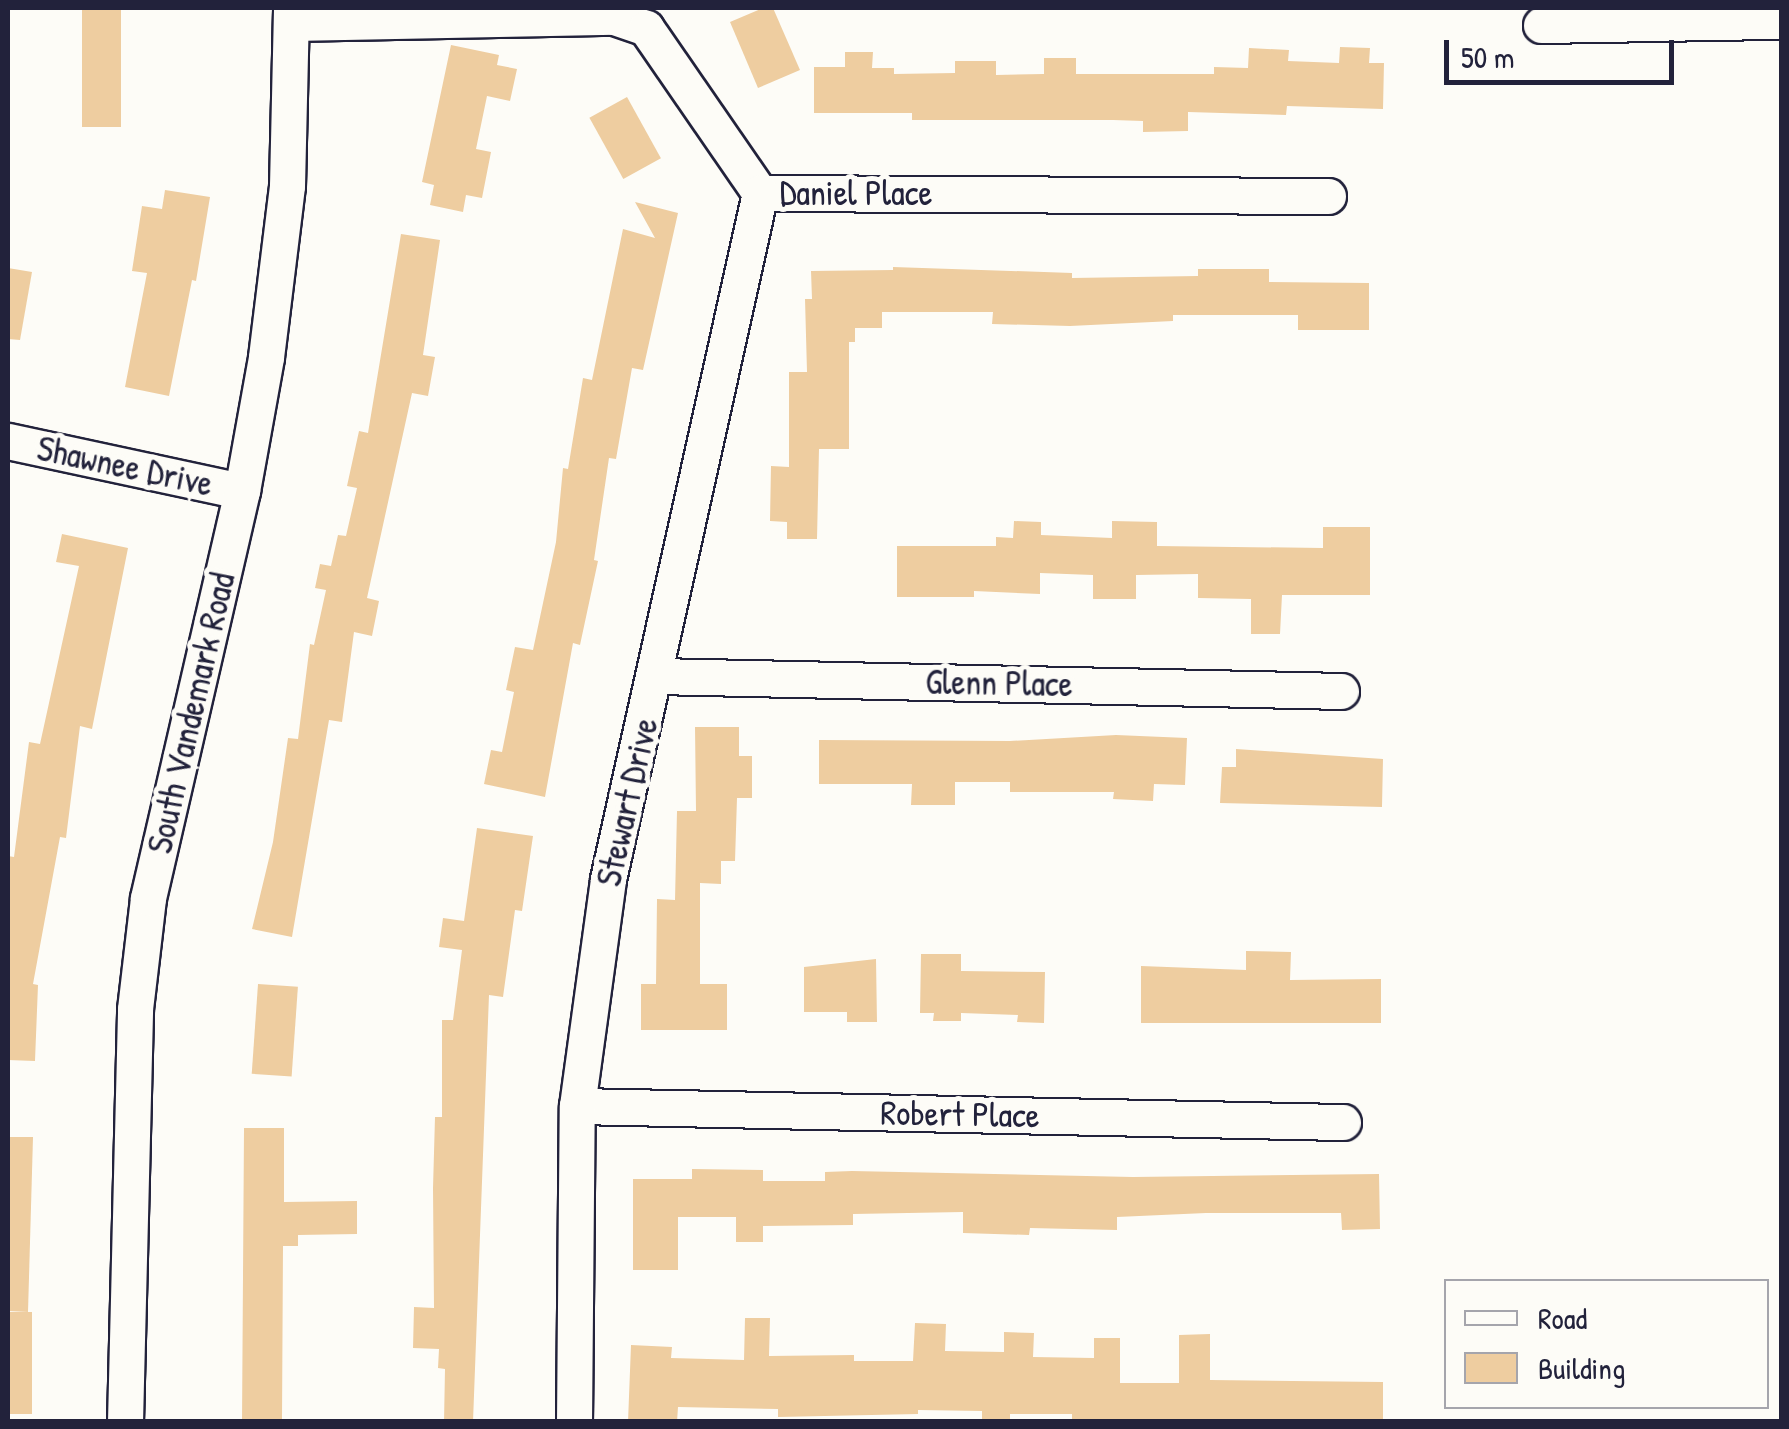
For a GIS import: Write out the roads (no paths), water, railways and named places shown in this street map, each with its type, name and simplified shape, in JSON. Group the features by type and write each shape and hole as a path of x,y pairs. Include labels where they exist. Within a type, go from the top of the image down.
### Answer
{"street":[{"name":"Daniel Place","path":"291,15 614,17 646,28 760,193 1328,196"},
{"name":"South Vandemark Road","path":"125,1422 135,1009 148,898 242,491 266,356 288,186 291,15"},
{"path":"1541,26 1782,21"},
{"name":"Stewart Drive","path":"574,1422 577,1106 608,879 760,193"},
{"name":"Shawnee Drive","path":"8,442 242,491"},
{"name":"Glenn Place","path":"656,676 1341,691"},
{"name":"Robert Place","path":"577,1106 1342,1122"}]}
